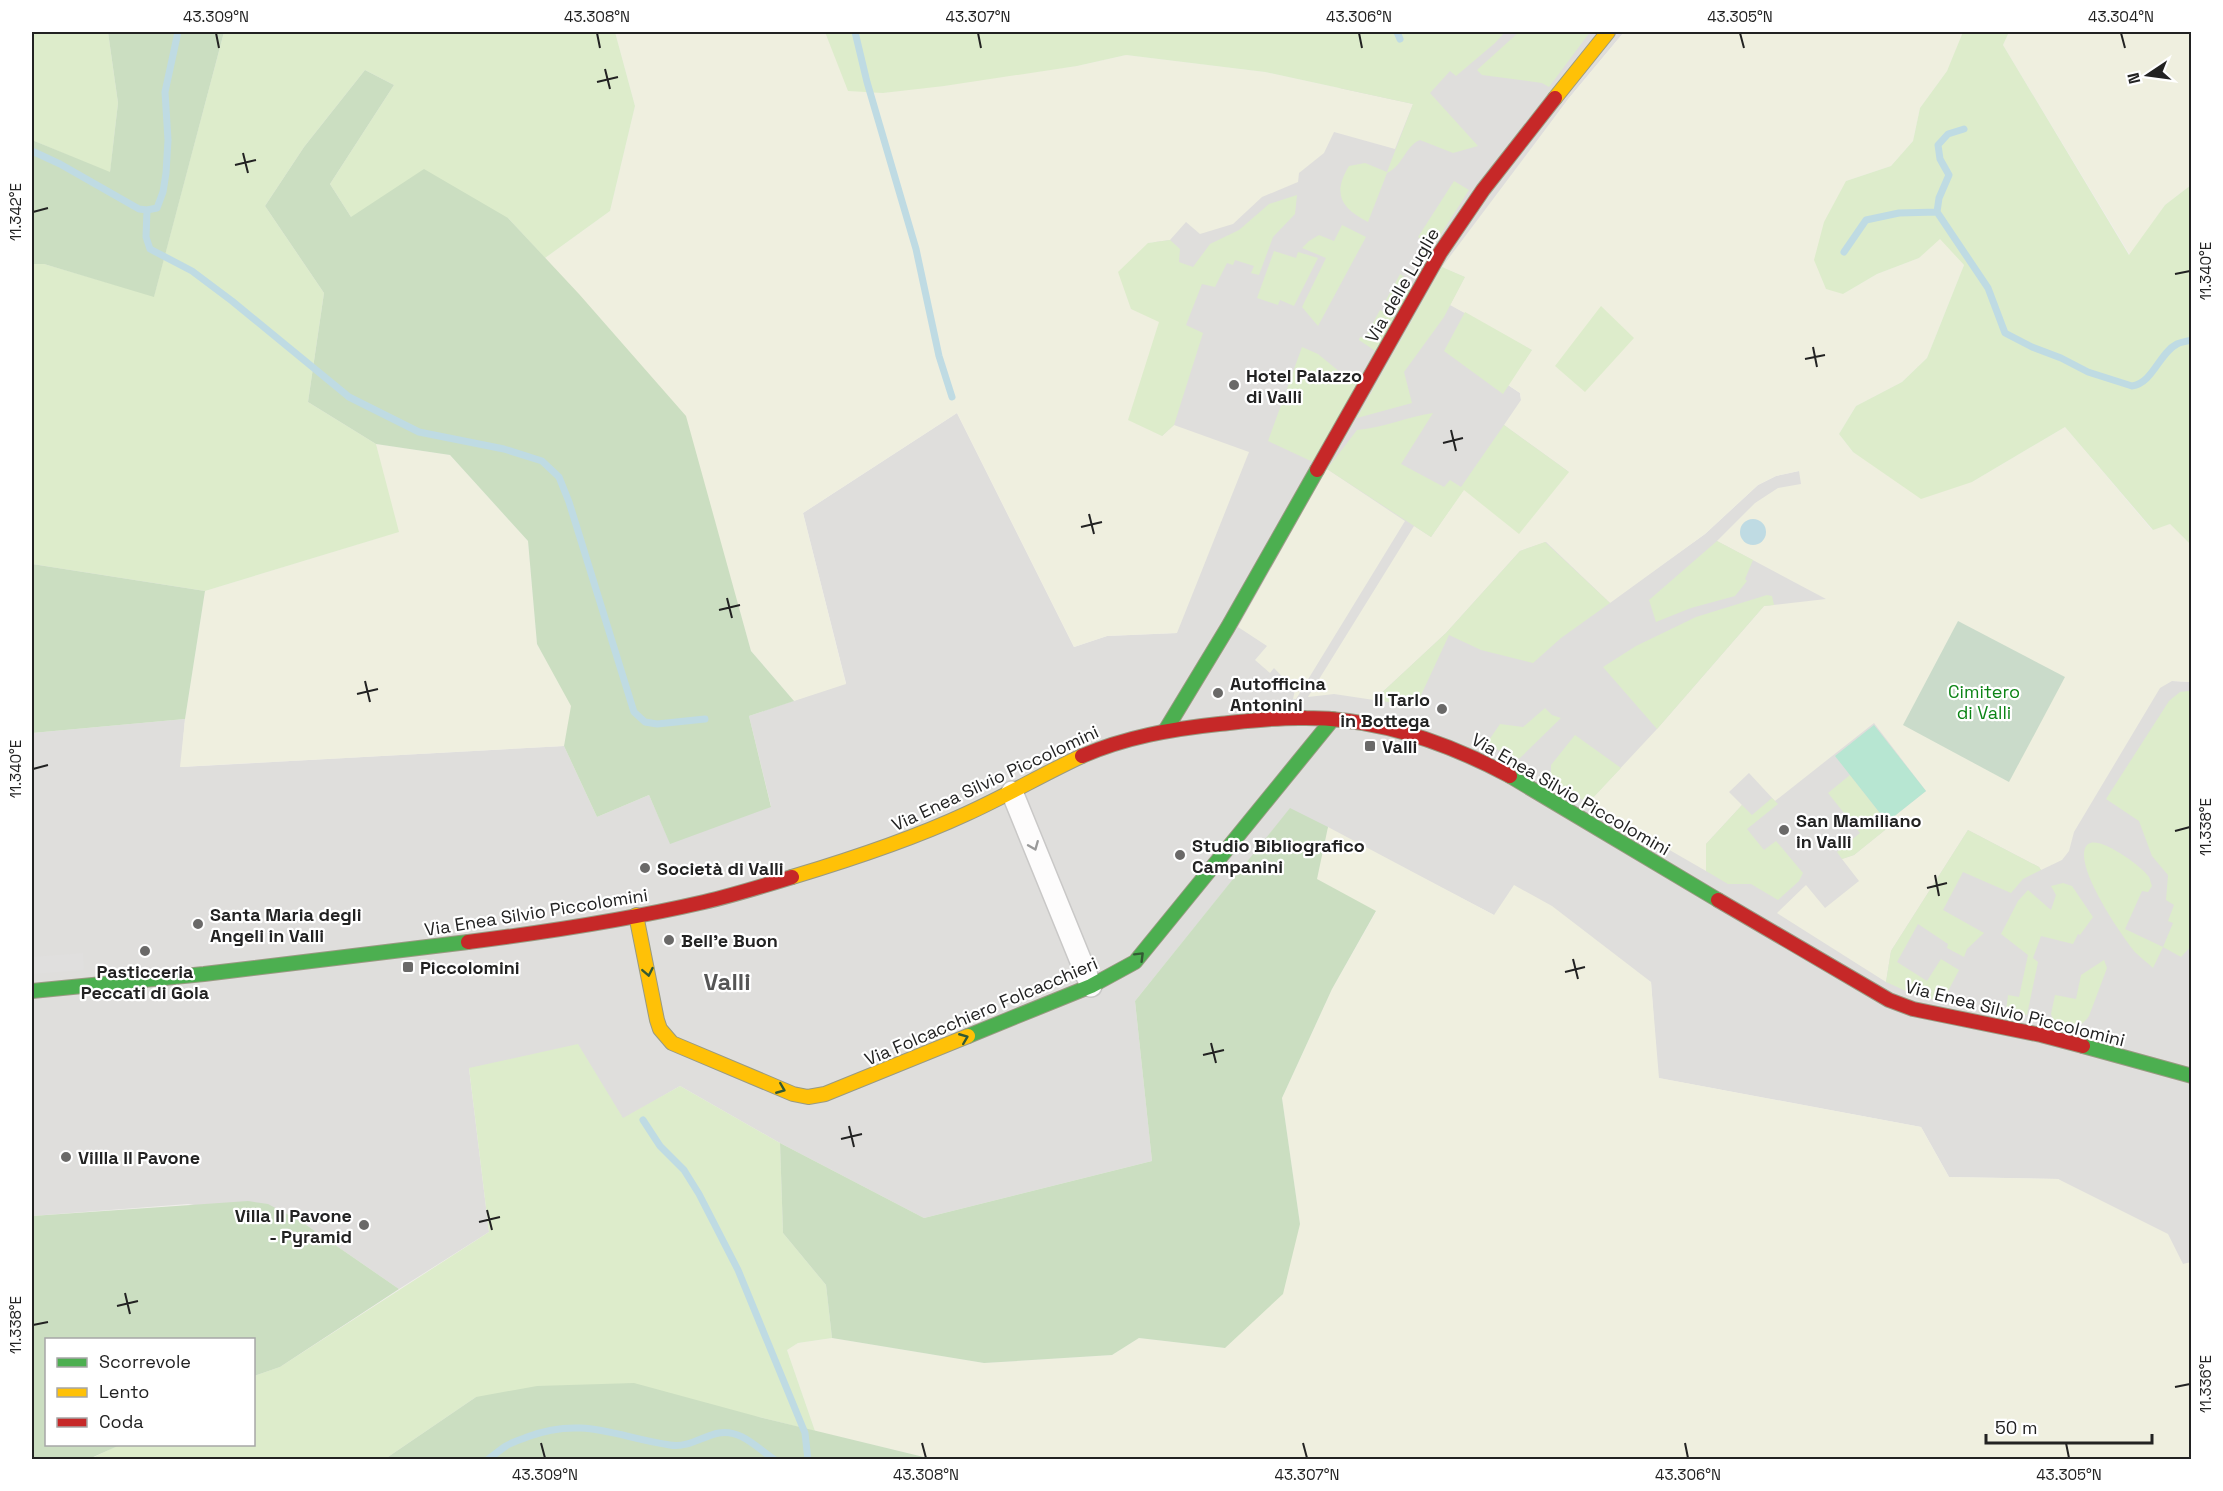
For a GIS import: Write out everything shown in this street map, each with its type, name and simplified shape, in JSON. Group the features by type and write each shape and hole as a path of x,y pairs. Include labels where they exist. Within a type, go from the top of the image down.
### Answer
{"main road":[{"name":"Via delle Luglie","path":"1165,731 1234,617 1440,253 1490,181 1608,32"},
{"name":"Via Enea Silvio Piccolomini","path":"32,991 149,981 419,949 529,933 709,901 846,861 936,827 1012,792 1089,752 1121,741 1165,731 1274,718 1333,719 1361,722 1402,731 1472,756 1517,780 1856,982 1897,1004 1945,1017 2041,1035 2192,1076"},
{"name":"Via Folcacchiero Folcacchieri","path":"636,915 657,1020 665,1036 679,1047 801,1096 819,1096 1091,986 1123,970 1141,956 1333,719"}],"street":[{"path":"1012,792 1091,986"}],"shaded area":[{"path":"1409,32 1624,32 1569,98 1443,268 1465,277 1451,305 1532,350 1508,385 1520,393 1521,400 1569,472 1610,602 1705,534 1758,485 1776,476 1799,471 2172,681 2191,682 2192,1262 2183,1265 2058,1179 1949,1177 1921,1127 1658,1078 1651,982 1494,915 1290,809 1135,1001 1152,1161 924,1218 780,1143 680,1086 623,1119 469,1068 489,1232 399,1289 302,1222 188,1204 32,1216 32,733 185,719 181,767 564,746 597,817 649,795 670,843 771,806 749,716 846,683 803,513 957,413 1074,647 1107,636 1177,633 1162,436 1118,272"},
{"path":"83,953 84,970 32,974 32,957"}],"green space":[{"path":"32,32 108,32 118,103 110,173 32,140"},
{"path":"108,32 224,32 154,297 44,264 32,264 32,140 110,172 118,103"},
{"path":"224,32 615,32 635,106 610,211 545,258 508,218 351,217 330,184 394,85 365,70 304,147 265,206 324,293 308,402 376,444 399,532 205,591 32,564 32,264 44,264 154,296"},
{"path":"615,32 825,32 828,38 883,93 1077,66 1126,55 1265,72 1413,104 1395,149 1334,132 1324,153 1299,173 1298,182 1262,197 1233,224 1200,234 1186,222 1170,240 1148,243 1159,322 1162,436 1174,425 1249,452 1177,633 1107,636 1074,647 957,413 803,513 846,684 794,701 751,651 719,538 545,258 610,211 635,106"},
{"path":"825,32 1505,32 1456,76 1450,71 1430,93 1478,146 1453,153 1420,140 1415,143 1397,166 1387,173 1368,222 1351,211 1342,199 1340,192 1344,176 1349,166 1365,163 1387,172 1413,104 1265,72 1126,55 1077,66 944,86 883,93 848,91"},
{"path":"1519,32 1590,32 1549,87 1542,83 1482,75 1477,70"},
{"path":"1624,32 1965,32 1947,71 1920,108 1913,141 1891,166 1846,181 1843,294 1877,274 1919,258 1940,238 1964,265 1927,358 1902,382 1856,406 1839,434 1853,452 1972,482 2065,427 2152,530 2170,524 2191,545 2191,682 2172,681 2160,688 2074,832 2069,851 2062,860 2041,870 1968,830 1891,951 1886,982 1777,913 1806,885 1825,908 1859,881 1842,859 1854,855 1890,826 1887,822 1926,791 1874,723 1775,801 1749,773 1729,792 1742,805 1706,844 1706,871 1588,803 1657,729 1764,606 1826,599 1717,541 1755,503 1778,488 1801,484 1799,471 1776,476 1758,485 1705,534 1610,603 1546,542 1520,551 1446,633 1374,700 1334,694 1308,697 1414,526 1431,537 1464,489 1569,472 1504,425 1521,400 1520,393 1508,385 1532,350 1450,305 1465,277 1442,267 1569,98"},
{"path":"1963,32 2009,32 2003,45 2129,255 2165,205 2191,185 2191,545 2170,524 2153,530 2065,427 1972,482 1921,499 1853,452 1839,434 1856,406 1902,382 1927,358 1964,265 1940,239 1919,258 1877,274 1843,294 1826,289 1814,260 1824,222 1846,181 1891,166 1913,141 1920,108 1947,71"},
{"path":"2009,32 2191,32 2191,185 2165,205 2130,255 2003,45"},
{"path":"365,70 394,85 330,184 351,217 424,169 508,218 579,294 686,416 751,651 794,701 749,716 771,807 670,844 649,795 597,817 564,746 571,706 537,644 528,541 450,455 376,444 308,402 324,293 265,206 304,147"},
{"path":"1454,181 1469,190 1427,256 1417,251 1424,242 1418,237"},
{"path":"1297,195 1295,214 1273,237 1259,275 1251,273 1254,266 1235,260 1233,265 1227,263 1215,287 1202,284 1186,325 1203,333 1174,425 1162,436 1128,420 1159,322 1131,309 1118,272 1148,243 1170,240 1180,249 1179,262 1193,267 1210,244 1239,230 1269,204"},
{"path":"1342,225 1366,237 1318,326 1302,307 1326,258 1302,248 1319,235 1334,241"},
{"path":"1274,251 1296,258 1298,252 1318,258 1294,306 1280,300 1278,305 1257,298"},
{"path":"1442,267 1465,277 1444,317 1404,372 1412,403 1357,418"},
{"path":"1400,274 1407,279 1411,289 1399,311 1385,302"},
{"path":"1601,306 1634,338 1585,392 1555,366"},
{"path":"1380,310 1396,318 1377,352 1359,340 1360,337 1365,338"},
{"path":"1465,312 1532,350 1503,394 1444,351"},
{"path":"1302,347 1318,354 1357,386 1313,462 1268,441"},
{"path":"1433,413 1401,464 1444,487 1450,480 1461,487 1504,425 1569,472 1519,534 1464,490 1431,537 1327,469 1357,430"},
{"path":"376,444 450,455 528,541 537,644 572,706 564,746 180,767 185,719 205,591 398,532"},
{"path":"1327,469 1405,521 1296,699 1293,699 1295,690 1274,668 1270,673 1255,660 1267,646 1238,627"},
{"path":"1717,541 1753,560 1745,579 1747,581 1735,596 1691,608 1656,622 1649,600"},
{"path":"1545,542 1610,603 1561,638 1533,663 1481,650 1449,635 1416,706 1374,700 1446,633 1520,551"},
{"path":"32,564 205,591 185,719 32,733"},
{"path":"1767,595 1772,596 1774,605 1764,606 1657,729 1603,667 1636,646 1696,617"},
{"name":"Cimitero di Valli","path":"1958,621 2065,677 2009,782 1903,725"},
{"path":"2188,691 2192,692 2191,946 2181,957 2163,947 2173,923 2168,921 2174,905 2166,900 2168,875 2152,856 2139,821 2106,799 2169,701 2180,692"},
{"path":"1545,708 1552,715 1561,718 1520,758 1514,760 1487,743 1500,724 1523,727"},
{"path":"1874,725 1926,791 1887,822 1835,756"},
{"path":"1575,735 1621,768 1588,803 1551,781 1551,765"},
{"path":"1850,775 1890,826 1854,855 1842,859 1837,852 1860,833 1828,793"},
{"path":"1772,798 1778,804 1747,829 1764,850 1776,841 1803,873 1799,881 1778,900 1751,884 1728,884 1706,871 1706,844 1742,805 1752,815"},
{"path":"1290,808 1328,827 1317,879 1376,911 1332,989 1282,1098 1300,1224 1283,1294 1225,1348 1139,1338 1112,1355 984,1363 832,1338 826,1285 783,1233 780,1143 924,1218 1152,1161 1135,1001"},
{"path":"1328,827 1494,915 1514,885 1552,906 1651,982 1659,1078 1921,1127 1949,1177 2058,1179 2168,1234 2183,1264 2191,1262 2191,1459 932,1459 815,1431 787,1350 798,1343 832,1338 984,1363 1112,1355 1139,1338 1225,1348 1300,1224 1282,1098 1332,989 1376,912 1316,879"},
{"path":"1968,830 2041,870 2023,879 2011,893 1963,872 1943,910 1984,933 1967,949 1964,957 1947,948 1948,944 1918,924 1897,962 1927,981 1941,959 1959,970 1946,995 1935,1000 1886,982 1891,951"},
{"path":"2093,842 2110,848 2130,859 2149,877 2152,886 2148,892 2142,891 2125,929 2163,947 2153,968 2129,945 2091,882 2084,853 2088,844"},
{"path":"2063,883 2072,886 2093,917 2080,935 2078,934 2073,944 2041,936 2033,958 2038,962 2027,1015 2006,1011 2008,995 2019,997 2028,955 2001,934 2018,901 2028,890 2051,910 2056,895 2051,886"},
{"path":"2104,960 2107,968 2085,1021 2078,1026 2054,1022 2051,1014 2055,995 2076,999 2081,975"},
{"path":"578,1044 623,1118 680,1086 780,1143 783,1233 826,1285 832,1338 798,1343 787,1350 815,1431 759,1417 476,1397 385,1459 88,1460 117,1446 255,1446 255,1376 280,1367 489,1232 469,1068"},
{"path":"248,1201 268,1204 302,1222 399,1289 280,1367 255,1376 255,1338 45,1338 45,1446 118,1446 89,1459 32,1459 32,1216"},
{"path":"634,1383 759,1417 932,1459 385,1459 476,1397 537,1386"}],"water":[{"path":"1753,519 1762,523 1766,532 1762,541 1753,545 1744,541 1740,532 1744,523"}],"waterway":[{"path":"32,151 60,164 139,209 157,208 163,192 166,173 168,140 165,92 178,32"},
{"path":"855,32 867,82 916,249 939,356 952,397"},
{"path":"1397,32 1400,39"},
{"path":"1937,212 1939,198 1949,175 1940,159 1938,145 1948,134 1964,129"},
{"path":"147,210 146,237 150,249 192,271 349,397 419,432 504,449 542,461 559,477 569,502 634,712 645,722 657,724 705,719"},
{"path":"1844,252 1866,220 1899,213 1937,212 1988,288 2005,333 2032,347 2088,372 2132,386 2139,384 2151,374 2171,348 2179,343 2192,340"},
{"path":"643,1120 660,1146 684,1170 738,1270 805,1433 808,1460"},
{"path":"487,1460 508,1445 527,1437 565,1428 599,1430 670,1445 689,1443 719,1433 735,1434 775,1460"}],"traffic: fast":[{"path":"1165,731 1228,627 1317,470"},
{"path":"968,1036 1091,986 1135,962 1333,719"},
{"path":"1510,776 1718,900"},
{"path":"32,991 204,974 468,942"},
{"path":"2083,1046 2192,1076"}],"traffic: slow":[{"path":"1555,98 1608,32"},
{"path":"792,877 924,832 996,800 1082,756"},
{"path":"636,915 657,1020 660,1029 672,1043 793,1094 808,1097 825,1094 968,1036"}],"traffic: jam":[{"path":"1317,470 1440,253 1483,190 1555,98"},
{"path":"1082,756 1132,739 1184,728 1273,719 1333,719 1359,722 1411,734 1461,753 1510,776"},
{"path":"468,942 557,930 645,914 715,899 792,877"},
{"path":"1718,900 1889,1000 1913,1009 2041,1035 2083,1046"}],"place":[{"name":"Hotel Palazzo di Valli","path":"1234,385"},
{"name":"Autofficina Antonini","path":"1218,693"},
{"name":"Il Tarlo in Bottega","path":"1442,709"},
{"name":"Valli","path":"1370,746"},
{"name":"San Mamiliano in Valli","path":"1784,830"},
{"name":"Studio Bibliografico Campanini","path":"1180,855"},
{"name":"Società di Valli","path":"645,868"},
{"name":"Santa Maria degli Angeli in Valli","path":"198,924"},
{"name":"Bell'e Buon","path":"669,940"},
{"name":"Pasticceria Peccati di Gola","path":"145,951"},
{"name":"Piccolomini","path":"408,967"},
{"name":"Villla Il Pavone","path":"66,1157"},
{"name":"Villa Il Pavone - Pyramid","path":"364,1225"}],"district":[{"name":"Valli","path":"727,981"}]}
